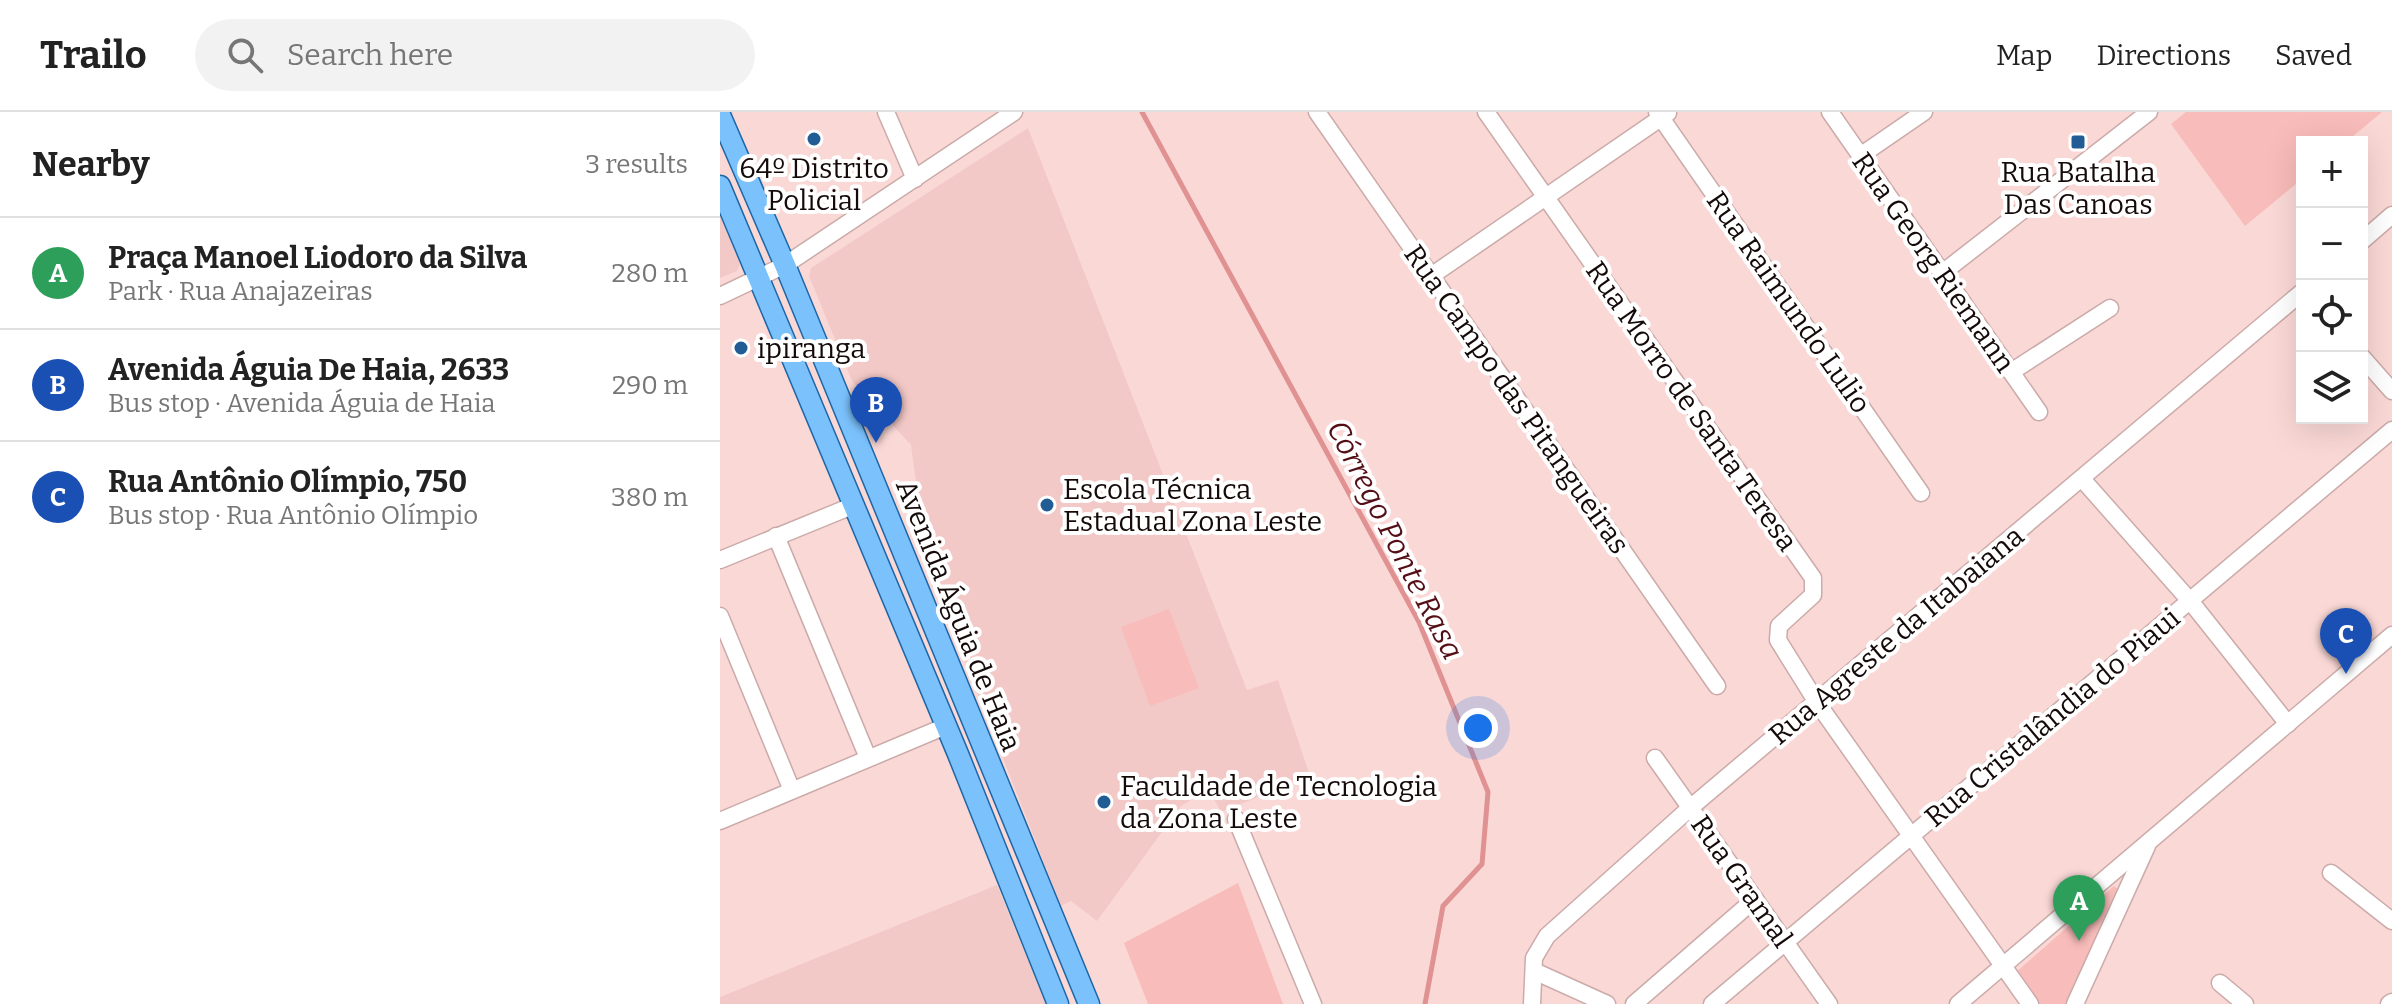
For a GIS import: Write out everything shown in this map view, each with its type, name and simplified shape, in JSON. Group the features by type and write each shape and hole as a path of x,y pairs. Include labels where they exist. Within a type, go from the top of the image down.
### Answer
{"main road":[{"name":"Avenida Águia de Haia","path":"720,115 785,265 1089,1004"},
{"name":"Avenida Águia de Haia","path":"720,186 946,726 1058,1004"}],"street":[{"path":"886,112 915,179"},
{"path":"720,296 785,265 1014,112"},
{"name":"Rua Campo das Pitangueiras","path":"1317,112 1717,686"},
{"name":"Rua Morro de Santa Teresa","path":"1486,112 1813,578 1813,595 1779,626 1777,634 1816,701"},
{"name":"Rua Georg Riemann","path":"1830,112 2039,412"},
{"path":"1860,156 1924,112"},
{"path":"1941,274 2149,112"},
{"path":"1431,276 1547,199 1662,114"},
{"name":"Rua Raimundo Lulio","path":"1662,114 1921,493"},
{"path":"2368,236 2392,215"},
{"name":"Rua Agreste da Itabaiana","path":"1532,1004 1538,947 1547,936 1690,808 2083,480 2296,297"},
{"path":"2011,372 2110,308"},
{"path":"2368,364 2392,391"},
{"name":"Rua Cristalândia do Piaui","path":"1712,1004 1783,940 2191,602 2392,430"},
{"path":"2083,480 2191,602 2288,724"},
{"path":"720,560 852,506"},
{"path":"776,536 868,758"},
{"path":"720,616 791,788"},
{"path":"1958,1004 2392,635"},
{"path":"1816,701 2030,1004"},
{"path":"720,821 791,788 946,726"},
{"name":"Rua Gramal","path":"1655,758 1829,1004"},
{"path":"1236,819 1313,1004"},
{"path":"2075,1004 2150,841"},
{"path":"2331,873 2392,921"},
{"path":"1634,1004 1755,899"},
{"path":"1534,971 1607,1004"},
{"path":"2220,983 2245,1004"}],"shaded area":[{"path":"2186,112 2382,112 2353,136 2296,136 2296,184 2245,226 2171,124"},
{"name":"Escola Técnica Estadual Zona Leste","path":"1028,128 1247,690 1278,680 1310,776 1221,812 1211,793 1204,792 1181,806 1097,921 1071,901 1061,906 927,565 911,445 852,381 809,276 811,268"},
{"path":"720,216 740,264 737,271 720,278"},
{"path":"1169,609 1199,688 1150,706 1121,627"},
{"path":"1238,883 1283,1004 1148,1004 1124,943"},
{"path":"997,885 1046,1004 720,1004 720,997"},
{"path":"2114,886 2126,896 2078,1004 2035,1004 2014,974"}],"waterway":[{"name":"Córrego Ponte Rasa","path":"1142,112 1419,622 1488,792 1482,864 1443,906 1425,1004"}],"place":[{"name":"64º Distrito Policial","path":"814,139"},
{"name":"Rua Batalha Das Canoas","path":"2078,142"},
{"name":"ipiranga","path":"741,348"},
{"name":"Avenida Águia De Haia, 2633","path":"876,443"},
{"name":"Escola Técnica Estadual Zona Leste","path":"1047,505"},
{"name":"Rua Antônio Olímpio, 750","path":"2346,674"},
{"name":"Faculdade de Tecnologia da Zona Leste","path":"1104,802"},
{"name":"Praça Manoel Liodoro da Silva","path":"2079,941"}]}
